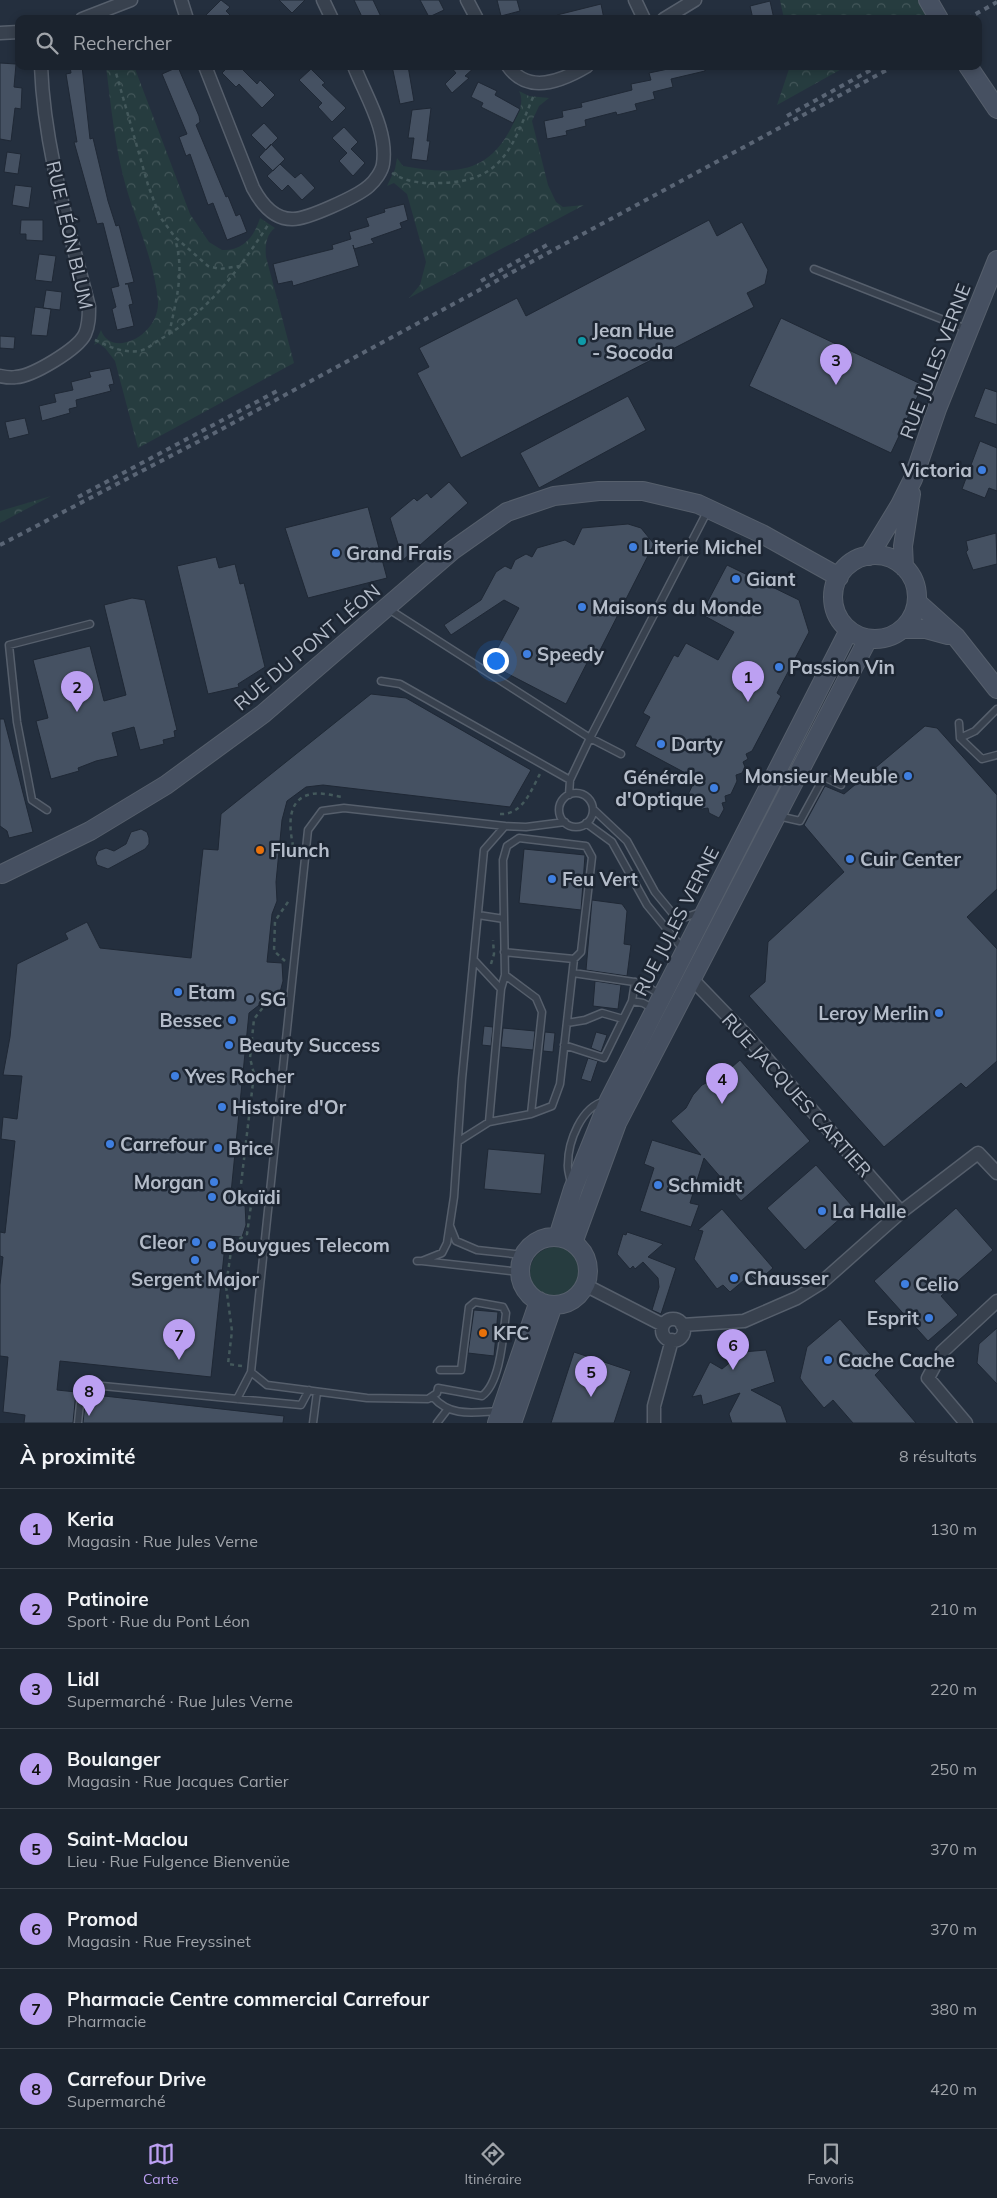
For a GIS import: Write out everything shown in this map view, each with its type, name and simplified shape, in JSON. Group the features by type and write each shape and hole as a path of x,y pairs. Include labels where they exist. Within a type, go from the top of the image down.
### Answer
{"street":[{"path":"93,15 132,0"},
{"path":"182,0 186,15"},
{"path":"323,0 330,15"},
{"path":"467,0 475,15"},
{"path":"634,0 642,15"},
{"path":"671,15 695,0"},
{"path":"928,0 936,15"},
{"path":"0,33 15,32"},
{"name":"RUE LÉON BLUM","path":"0,376 17,378 48,364 76,346 85,336 88,325 89,307 48,139 42,106 41,70"},
{"path":"207,70 253,188 262,205 275,214 290,220 306,218 368,187 382,166 383,137 356,70"},
{"path":"510,70 513,74 539,84 567,78 580,70"},
{"path":"971,70 997,109"},
{"name":"RUE JULES VERNE","path":"869,556 900,505 913,479 937,409 995,269"},
{"name":"RUE JULES VERNE","path":"904,567 903,546 913,479"},
{"name":"RUE DU PONT LÉON","path":"0,876 90,831 166,785 263,714 453,550 507,512 554,496 599,491 643,490 698,504 762,534 839,577"},
{"path":"869,556 881,556 894,559 904,567 914,583 917,602 912,617 902,629 891,636 868,639 849,630 838,616 834,607 833,596 839,577 846,567 856,560 869,556"},
{"path":"917,602 956,637 997,689"},
{"path":"902,629 926,629 956,637"},
{"name":"RUE JULES VERNE","path":"566,1240 573,1189 608,1100 849,630"},
{"name":"RUE JULES VERNE","path":"566,1240 609,1141 774,816 868,639"},
{"name":"RUE JACQUES CARTIER","path":"691,978 745,1034 902,1212"},
{"path":"682,1325 744,1321 797,1298 836,1270 902,1212 978,1153 997,1173"},
{"path":"566,1240 585,1258 588,1276 585,1285 572,1300 546,1303 525,1290 522,1264 538,1241 566,1240"},
{"path":"585,1285 663,1325"},
{"path":"966,1423 928,1378 942,1352 997,1301"},
{"path":"503,1419 546,1303"},
{"path":"663,1325 671,1319 678,1320 682,1325 681,1336 672,1340"},
{"path":"663,1325 663,1334 672,1340"},
{"path":"654,1423 654,1406 672,1340"}],"lane":[{"path":"814,269 969,330"},
{"path":"569,795 570,780 590,738 709,509"},
{"path":"386,607 590,738 620,754"},
{"path":"47,810 32,800 16,722 9,645 90,624"},
{"path":"382,681 400,684 570,780"},
{"path":"960,738 975,731 997,709"},
{"path":"959,723 960,738 982,759 997,755"},
{"path":"774,816 800,822 824,777 841,786"},
{"path":"565,822 560,807 562,802 574,793 585,795 590,799 593,809 627,841 655,892 673,914 686,917 705,911"},
{"path":"238,1399 251,1372 308,830 322,811 344,808 526,827 565,822 576,826 590,820 593,809"},
{"path":"586,823 612,842 647,905 685,951"},
{"path":"505,826 484,850 450,1226 442,1253 420,1261 522,1264"},
{"path":"459,1141 488,1122 532,1114 552,1106 560,1084 574,959 581,952 592,857 586,846 518,838 507,846 503,860 505,975 501,989 488,1122"},
{"path":"478,915 504,919"},
{"path":"504,952 574,959"},
{"path":"474,960 501,989"},
{"path":"573,974 640,982 658,1002"},
{"path":"505,975 536,998 542,1012 532,1114"},
{"path":"564,1045 604,1058 632,1001 635,982"},
{"path":"632,1001 643,1003 658,1002"},
{"path":"567,1023 585,1020 602,1012 623,1019"},
{"path":"450,1226 456,1241 522,1264"},
{"path":"433,1397 438,1388 482,1396 490,1390 500,1356 506,1313 503,1307 474,1302 469,1307 461,1370 440,1370"},
{"path":"251,1372 267,1386 380,1399 433,1397 447,1410 503,1419"},
{"path":"78,1423 82,1384 300,1405 309,1390"},
{"path":"313,1423 317,1392"},
{"path":"437,1423 447,1410"}],"path":[{"path":"115,70 148,185 160,217 175,237 208,266 220,268 240,266"},
{"path":"382,166 402,180 431,184 460,183 477,178 497,166 515,140 539,84"},
{"path":"85,336 119,351 140,351 168,335 207,305 240,266 275,214"},
{"path":"168,335 180,282 180,256 175,237"},
{"path":"494,814 514,812 522,805 540,774"},
{"path":"295,857 290,830 290,816 298,802 312,794 345,797"},
{"path":"285,970 286,962 274,951 276,921 290,900 291,891"},
{"path":"242,1366 228,1364 232,1331 226,1286 232,1244 247,1234 251,1205 240,1193 254,1074 250,1058 254,1019 271,997 280,998 283,991"},
{"path":"250,1214 259,1215"}],"green space":[{"path":"780,0 919,0 929,15 783,15"},
{"path":"107,70 136,70 190,214 209,242 222,250 236,248 247,242 251,237 260,218 275,228 268,237 266,257 294,363 138,448 115,361 105,348 98,343 94,345 101,330 106,339 114,343 134,340 151,324 157,313 158,301 153,271 122,172"},
{"path":"789,70 840,70 777,105"},
{"path":"519,91 529,96 549,98 539,106 532,121 548,185 556,202 563,207 584,205 409,298 420,285 426,262 407,194 394,183 387,186 395,169 397,158 403,166 437,170 467,168 481,162 493,153 513,124 521,104"},
{"path":"51,496 0,523 0,511"},
{"path":"550,1247 560,1247 573,1254 580,1267 580,1277 573,1290 560,1297 550,1297 541,1293 534,1286 530,1277 530,1267 534,1258 541,1251"}],"building":[{"path":"221,0 230,7 226,11 230,15 206,15"},
{"path":"279,0 305,0 292,13"},
{"path":"354,0 373,0 380,15 361,15"},
{"path":"420,0 439,0 444,10 433,15 428,15"},
{"path":"497,0 517,0 520,11 501,15"},
{"path":"770,1 773,15 752,15 750,6"},
{"path":"601,4 603,15 557,15"},
{"path":"0,63 15,64 14,87 22,88 21,109 15,108 11,141 0,139"},
{"path":"71,70 82,70 90,139 93,138 108,201 116,226 119,225 134,282 125,284 128,284 133,304 129,305 134,326 117,330 112,309 116,307 111,288 119,286 103,223 97,224 74,142 77,142 66,74 71,73"},
{"path":"171,70 179,70 199,116 200,122 196,125 226,197 228,196 236,216 240,214 247,232 227,240 213,203 208,205 190,154 186,156 179,137 187,134 162,74"},
{"path":"225,70 243,70 257,84 260,80 275,95 262,108 239,84 236,87 222,73"},
{"path":"312,70 325,83 322,85 346,108 332,122 318,107 322,103 299,80"},
{"path":"393,70 409,70 414,101 400,104"},
{"path":"453,70 472,70 465,76 469,78 452,93 445,84 456,73"},
{"path":"663,70 705,70 671,79 673,87 653,92 655,99 635,104 637,110 617,115 616,112 585,120 586,126 566,131 567,135 547,139 544,121 563,117 562,111 582,107 581,103 632,90 631,84 651,80 649,73"},
{"path":"478,82 497,91 495,95 520,109 513,123 481,107 483,103 471,97"},
{"path":"431,108 427,141 430,141 427,161 411,159 414,138 408,138 412,110"},
{"path":"264,123 278,138 266,150 251,135"},
{"path":"344,127 358,142 351,149 365,163 353,176 339,161 347,153 332,138"},
{"path":"271,144 285,159 273,171 259,157"},
{"path":"7,152 21,154 18,174 4,172"},
{"path":"280,164 295,178 301,173 315,188 302,200 288,185 282,191 267,176"},
{"path":"15,185 32,187 29,208 12,205"},
{"path":"404,204 408,220 400,223 402,228 371,239 374,243 354,249 359,266 293,286 292,281 278,284 273,264 333,249 332,245 351,239 349,232 369,226 366,218 385,212 384,209"},
{"path":"21,220 43,220 43,241 26,240 26,234 20,234"},
{"name":"Jean Hue - Socoda","path":"709,220 717,236 742,222 768,270 765,284 747,293 754,307 461,458 417,373 429,367 419,348 517,298 526,316"},
{"path":"39,254 56,256 52,282 35,280"},
{"path":"46,290 62,292 60,310 43,308"},
{"path":"35,307 51,309 47,336 31,335"},
{"path":"781,318 923,385 891,453 749,386"},
{"path":"0,336 15,337 14,349 0,348"},
{"path":"110,368 114,384 109,385 111,391 76,400 77,407 69,409 70,413 42,421 39,406 56,402 54,394 73,390 71,382 91,377 89,372"},
{"path":"985,388 997,392 997,425 974,417"},
{"name":"Jean Hue - Socoda","path":"628,396 646,430 539,488 520,453"},
{"path":"25,418 29,434 9,439 5,422"},
{"path":"980,441 997,448 997,491 989,488 985,498 962,489"},
{"path":"449,482 468,503 403,560 390,518 414,498 417,501 427,493 431,498"},
{"name":"Grand Frais","path":"368,507 387,578 308,598 285,528"},
{"path":"628,524 641,528 654,544 595,660 590,657 566,704 489,664 519,608 504,600 451,635 444,625 481,600 496,572 505,566 511,569 515,560 526,554 532,557 537,548 565,540 574,545 582,528"},
{"path":"996,533 997,564 973,570 966,552 968,550 966,541"},
{"path":"216,557 219,568 235,564 240,584 244,583 265,667 238,684 239,687 208,694 177,566"},
{"path":"727,565 799,600 809,632 777,693 781,696 752,751 746,754 748,759 743,762 745,767 742,773 736,775 737,781 731,794 725,796 726,802 722,803 724,809 719,818 709,813 708,808 702,809 689,803 687,797 693,784 691,776 635,746 650,717 643,713 674,655 678,657 686,643 718,660 734,632 701,614"},
{"path":"132,598 145,600 177,730 174,731 175,737 163,740 164,744 140,750 134,727 112,733 118,756 96,761 78,768 79,771 51,779 36,721 48,718 33,660 90,646 104,701 126,695 104,605"},
{"path":"371,694 406,698 531,770 510,807 323,785 306,787 287,801 282,820 276,882 277,901 272,914 267,962 282,963 283,981 279,996 264,995 263,1002 249,1013 230,1203 245,1204 246,1225 242,1237 226,1236 211,1377 60,1361 57,1390 76,1392 73,1423 24,1423 25,1415 3,1412 8,1357 0,1356 0,1285 3,1257 0,1256 0,1232 5,1233 15,1141 1,1139 3,1117 17,1119 22,1076 3,1075 10,1037 17,964 68,939 65,933 87,922 100,948 191,958 203,849 218,850 221,814"},
{"path":"0,719 4,719 33,832 9,838 7,831 0,826"},
{"path":"925,726 937,728 997,795 997,889 967,917 997,949 997,1061 966,1088 961,1083 884,1147 749,996 765,982 768,942 844,872 804,825 825,786 844,794"},
{"path":"141,829 147,832 149,838 149,844 145,849 108,869 97,865 95,858 98,851 106,848 114,851 126,844 131,832"},
{"name":"Feu Vert","path":"524,849 585,855 581,910 519,903"},
{"path":"592,900 622,904 627,911 624,944 631,945 627,976 586,970"},
{"path":"595,981 621,985 618,1009 593,1006"},
{"path":"484,1026 493,1027 491,1046 482,1045"},
{"path":"503,1028 535,1031 533,1050 501,1047"},
{"path":"545,1032 555,1033 553,1052 543,1051"},
{"path":"596,1032 607,1035 601,1052 591,1048"},
{"path":"588,1058 598,1061 591,1082 581,1079"},
{"path":"740,1060 810,1141 741,1201 704,1158 690,1203 699,1205 691,1227 640,1211 654,1168 644,1164 652,1140 701,1155 671,1121 686,1108 693,1095 702,1085 724,1074"},
{"path":"488,1149 545,1154 541,1194 484,1189"},
{"path":"816,1165 853,1207 805,1250 767,1208"},
{"path":"956,1208 993,1250 941,1296 958,1315 928,1341 874,1281"},
{"path":"722,1209 773,1268 757,1282 750,1275 730,1292 723,1285 717,1289 694,1259 703,1231 698,1230"},
{"path":"627,1232 663,1244 648,1257 676,1268 661,1314 652,1310 659,1287 658,1278 643,1262 635,1269 633,1266 630,1269 617,1254 623,1234 626,1235"},
{"name":"KFC","path":"474,1310 498,1312 494,1356 468,1353"},
{"path":"840,1319 882,1368 875,1375 916,1423 853,1423 833,1400 824,1408 804,1384 800,1378 807,1347"},
{"path":"997,1328 997,1384 977,1363 979,1344"},
{"path":"766,1350 775,1382 751,1390 781,1406 787,1423 732,1423 729,1414 740,1393 703,1405 701,1395 692,1397 710,1362 722,1369 743,1352"},
{"path":"574,1352 631,1371 614,1423 551,1423"},
{"path":"86,1394 284,1416 283,1423 83,1423"}],"railway":[{"path":"974,15 997,2"},
{"path":"787,116 871,70"},
{"path":"0,545 209,436 887,70"},
{"path":"481,281 547,245"},
{"path":"78,497 279,390"}],"place":[{"name":"Jean Hue - Socoda","path":"582,341"},
{"name":"Lidl","path":"836,385"},
{"name":"Victoria","path":"982,470"},
{"name":"Literie Michel","path":"633,547"},
{"name":"Grand Frais","path":"336,553"},
{"name":"Giant","path":"736,579"},
{"name":"Maisons du Monde","path":"582,607"},
{"name":"Speedy","path":"527,654"},
{"name":"Passion Vin","path":"779,667"},
{"name":"Keria","path":"748,702"},
{"name":"Patinoire","path":"77,712"},
{"name":"Darty","path":"661,744"},
{"name":"Monsieur Meuble","path":"908,776"},
{"name":"Générale d'Optique","path":"714,788"},
{"name":"Flunch","path":"260,850"},
{"name":"Cuir Center","path":"850,859"},
{"name":"Feu Vert","path":"552,879"},
{"name":"Etam","path":"178,992"},
{"name":"SG","path":"250,999"},
{"name":"Leroy Merlin","path":"939,1013"},
{"name":"Bessec","path":"232,1020"},
{"name":"Beauty Success","path":"229,1045"},
{"name":"Yves Rocher","path":"175,1076"},
{"name":"Boulanger","path":"722,1104"},
{"name":"Histoire d'Or","path":"222,1107"},
{"name":"Carrefour","path":"110,1144"},
{"name":"Brice","path":"218,1148"},
{"name":"Morgan","path":"214,1182"},
{"name":"Schmidt","path":"658,1185"},
{"name":"Okaïdi","path":"212,1197"},
{"name":"La Halle","path":"822,1211"},
{"name":"Cleor","path":"196,1242"},
{"name":"Bouygues Telecom","path":"212,1245"},
{"name":"Sergent Major","path":"195,1260"},
{"name":"Chausser","path":"734,1278"},
{"name":"Celio","path":"905,1284"},
{"name":"Esprit","path":"929,1318"},
{"name":"KFC","path":"483,1333"},
{"name":"Pharmacie Centre commercial Carrefour","path":"179,1360"},
{"name":"Cache Cache","path":"828,1360"},
{"name":"Promod","path":"733,1370"},
{"name":"Saint-Maclou","path":"591,1397"},
{"name":"Carrefour Drive","path":"89,1416"}]}
